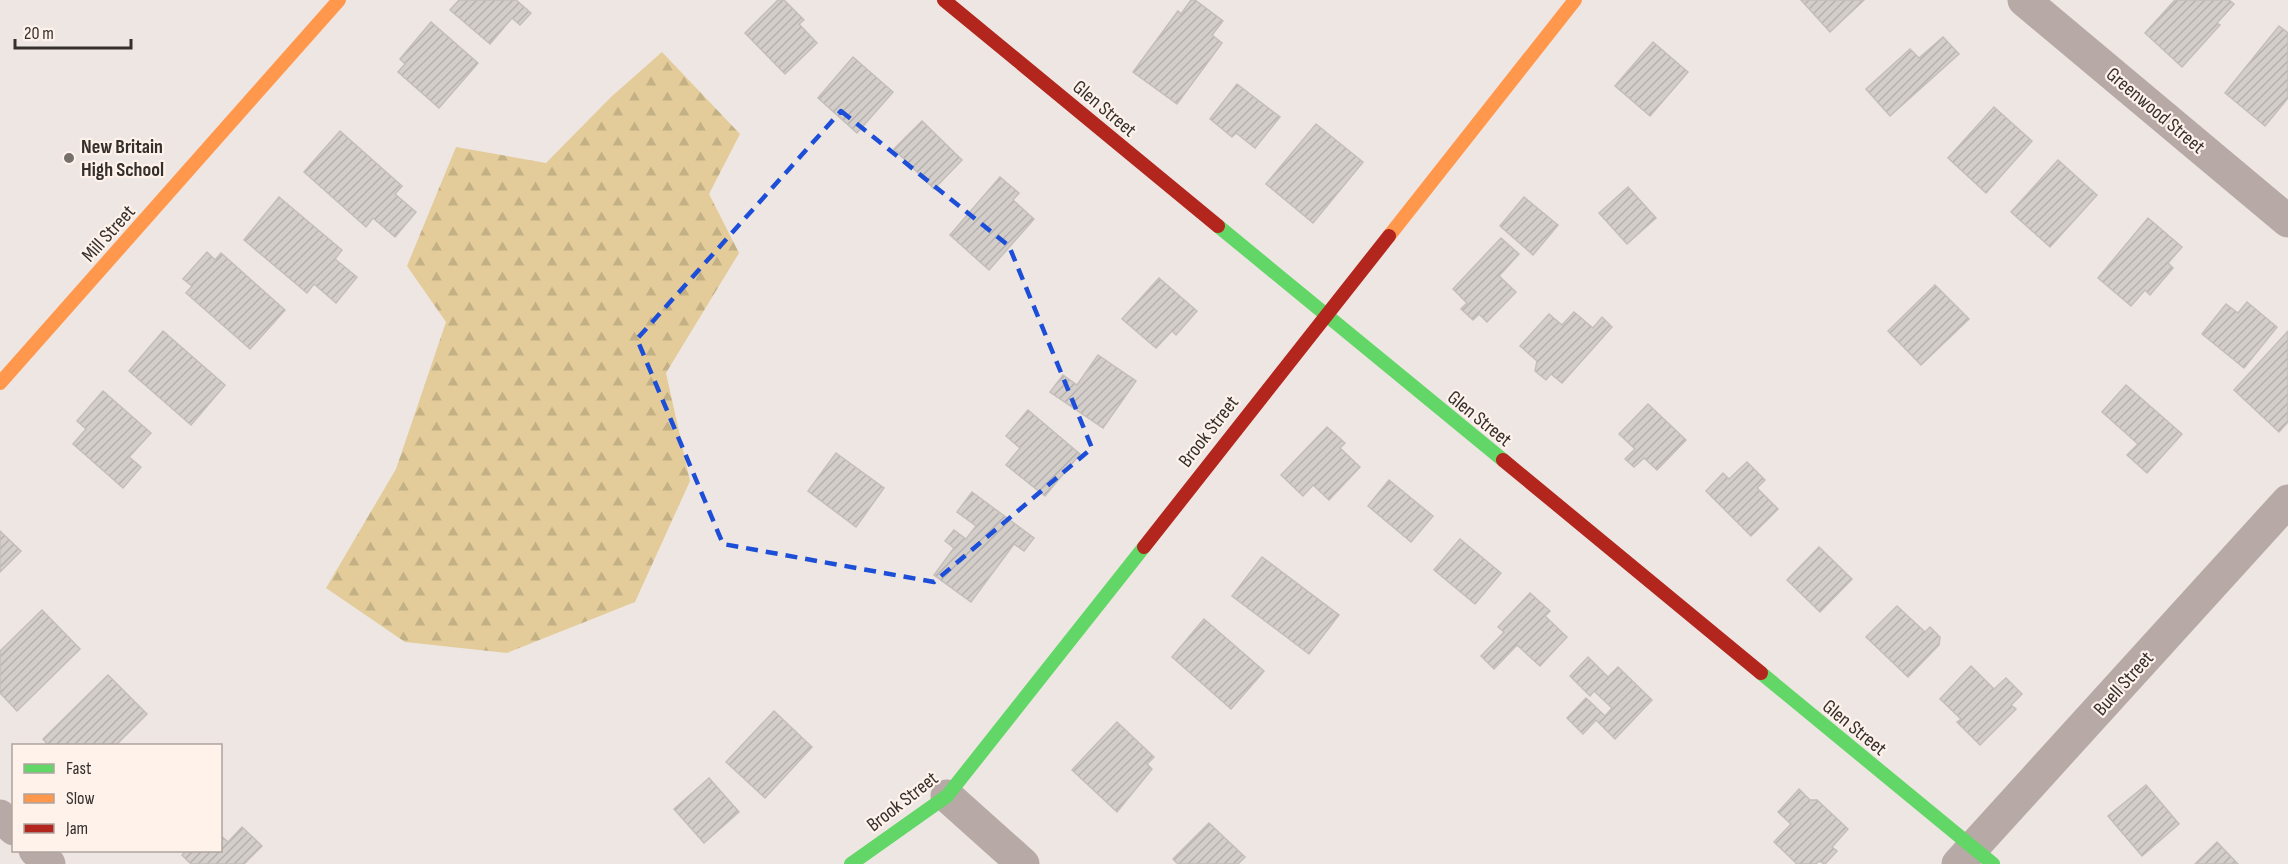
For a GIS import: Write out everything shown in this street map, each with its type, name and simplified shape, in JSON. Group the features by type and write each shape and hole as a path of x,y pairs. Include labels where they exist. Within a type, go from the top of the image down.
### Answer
{"street":[{"name":"Mill Street","path":"0,383 339,0"},
{"name":"Glen Street","path":"944,0 1974,859"},
{"name":"Brook Street","path":"851,864 947,796 1324,315 1575,0"},
{"name":"Greenwood Street","path":"2024,0 2288,221"},
{"name":"Buell Street","path":"1974,859 2288,501"},
{"path":"947,796 1023,864"},
{"path":"0,816 12,828"},
{"path":"37,852 49,864"}],"highlighted area":[{"path":"841,111 1009,246 1092,448 934,582 723,544 637,339"}],"green space":[{"path":"662,52 740,134 709,194 739,253 666,373 690,481 635,602 507,653 405,642 326,588 396,469 446,322 407,266 456,147 546,163 611,97"}],"building":[{"path":"459,0 516,0 531,13 520,25 512,18 490,44 450,10"},
{"path":"778,0 784,0 804,20 799,24 817,43 785,74 745,33"},
{"path":"1191,0 1195,0 1223,21 1212,35 1222,43 1177,104 1133,72 1178,11 1181,14"},
{"path":"1801,0 1864,0 1830,32"},
{"path":"2175,0 2229,0 2234,4 2217,23 2220,25 2182,67 2145,33"},
{"path":"431,22 478,63 439,108 398,72 405,64 400,59"},
{"path":"2279,26 2288,33 2288,98 2265,126 2225,93"},
{"path":"1943,37 1959,54 1890,116 1866,89 1910,49 1919,58"},
{"path":"1653,42 1688,72 1650,116 1615,86"},
{"path":"853,57 893,92 857,133 818,98"},
{"path":"1237,84 1280,117 1255,148 1236,133 1232,137 1210,119"},
{"path":"1994,107 2032,141 1986,193 1948,158"},
{"path":"922,121 962,160 934,189 894,149"},
{"path":"1316,124 1363,162 1313,223 1266,184"},
{"path":"340,131 402,186 395,194 416,212 395,237 373,218 366,227 304,172"},
{"path":"2058,160 2097,195 2050,247 2011,212"},
{"path":"1000,177 1019,193 1013,200 1034,219 989,270 950,235"},
{"path":"1628,187 1656,218 1627,244 1599,213"},
{"path":"279,197 342,250 335,259 357,277 336,303 314,284 307,293 244,240"},
{"path":"1524,197 1558,225 1533,255 1500,226"},
{"path":"2148,218 2182,247 2168,263 2173,268 2150,295 2145,290 2131,306 2098,278"},
{"path":"1501,238 1519,254 1499,276 1516,292 1487,322 1479,314 1473,320 1461,309 1467,303 1453,289"},
{"path":"207,252 215,260 221,253 285,310 250,349 186,293 192,286 183,279"},
{"path":"1159,278 1197,311 1176,335 1172,331 1156,348 1122,319"},
{"path":"1935,285 1969,319 1921,365 1888,331"},
{"path":"2247,302 2277,327 2244,368 2202,334 2226,304 2238,313"},
{"path":"1574,312 1593,328 1602,317 1612,327 1562,383 1551,374 1546,380 1535,371 1537,361 1520,346 1549,314 1562,325"},
{"path":"163,331 225,385 191,425 129,371"},
{"path":"2288,331 2288,422 2279,432 2234,390"},
{"path":"1098,355 1136,381 1103,428 1050,392 1063,375 1077,385"},
{"path":"2126,385 2182,434 2147,473 2127,455 2138,444 2102,412"},
{"path":"103,391 151,433 129,457 141,467 123,488 73,444 86,429 77,421"},
{"path":"1648,404 1686,440 1657,470 1644,458 1634,467 1625,459 1635,449 1619,434"},
{"path":"1028,410 1080,454 1045,496 1006,465 1020,448 1006,436"},
{"path":"1327,427 1345,443 1340,448 1360,467 1329,500 1313,485 1303,496 1281,475"},
{"path":"836,453 884,488 856,527 808,491"},
{"path":"1747,462 1765,480 1757,488 1778,509 1751,536 1706,491 1723,473 1729,479"},
{"path":"1389,480 1433,516 1411,542 1368,506"},
{"path":"972,492 1034,538 1024,551 1014,544 971,602 934,575 954,548 945,541 954,530 966,539 976,526 957,512"},
{"path":"0,531 21,551 0,572"},
{"path":"1460,539 1501,573 1475,604 1434,570"},
{"path":"1819,547 1852,579 1820,612 1787,580"},
{"path":"1262,557 1339,615 1309,654 1232,596"},
{"path":"1530,593 1550,611 1545,616 1567,637 1540,666 1517,645 1494,669 1481,656 1504,632 1498,627"},
{"path":"1897,606 1925,632 1930,627 1940,637 1939,645 1908,677 1866,637"},
{"path":"42,610 80,649 17,711 0,693 0,651"},
{"path":"1204,619 1264,671 1231,709 1172,657"},
{"path":"1588,657 1608,677 1618,667 1652,700 1615,739 1596,720 1583,734 1567,718 1586,698 1605,716 1612,708 1594,691 1590,696 1570,676"},
{"path":"1971,666 1994,689 2006,678 2022,694 2011,705 2016,709 1980,745 1957,722 1961,719 1940,699"},
{"path":"108,675 147,714 117,744 47,744 43,739"},
{"path":"774,711 812,747 765,798 726,762"},
{"path":"1117,722 1154,757 1147,764 1152,769 1117,812 1072,770"},
{"path":"709,778 739,812 704,843 674,809"},
{"path":"2146,785 2179,824 2142,856 2108,816"},
{"path":"1799,789 1810,800 1817,800 1848,829 1832,847 1837,851 1825,864 1819,861 1816,864 1797,864 1774,842 1791,824 1778,812"},
{"path":"1209,823 1245,857 1238,864 1178,864 1173,859"},
{"path":"242,827 262,846 244,864 191,864 182,855 185,852 222,852 222,837 228,842"},
{"path":"2217,842 2238,864 2195,864"}],"traffic: fast":[{"path":"1218,226 1503,460"},
{"path":"851,864 947,796 1144,547"},
{"path":"1761,673 1993,864"}],"traffic: slow":[{"path":"0,383 339,0"},
{"path":"1389,236 1575,0"}],"traffic: jam":[{"path":"944,0 1218,226"},
{"path":"1144,547 1389,236"},
{"path":"1503,460 1761,673"}],"place":[{"name":"New Britain High School","path":"69,158"}]}
